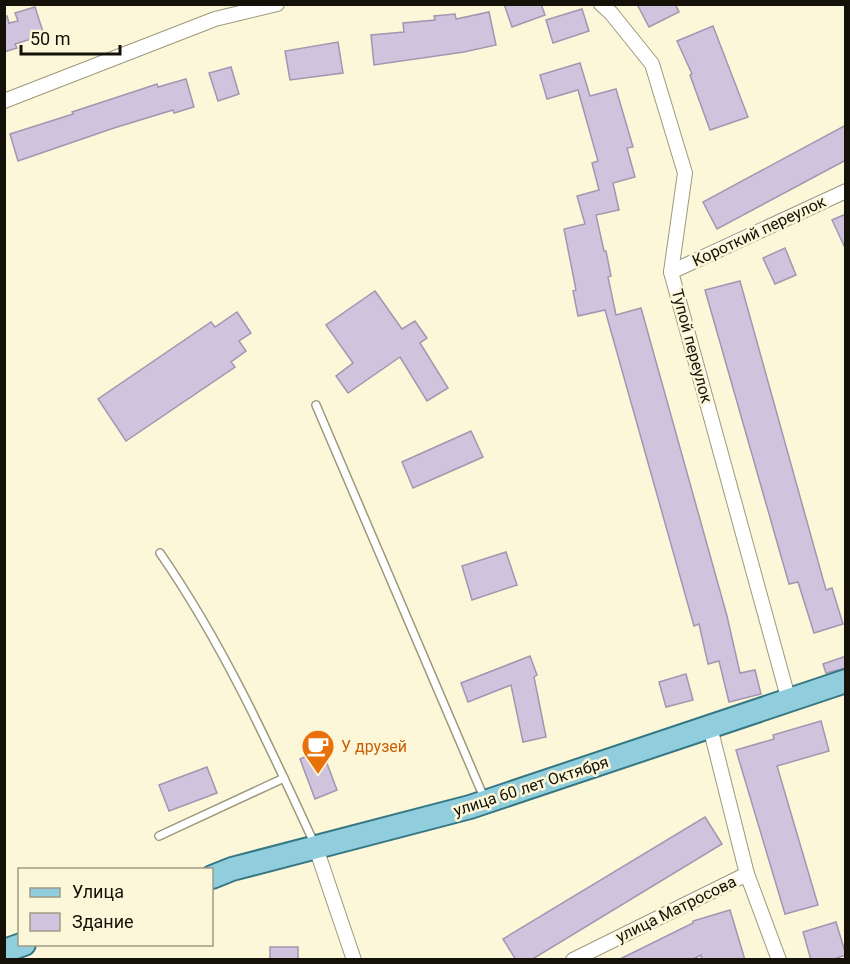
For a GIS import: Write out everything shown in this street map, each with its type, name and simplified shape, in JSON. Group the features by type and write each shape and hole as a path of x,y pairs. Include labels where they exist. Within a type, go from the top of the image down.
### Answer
{"main road":[{"name":"улица 60 лет Октября","path":"213,877 232,869 486,802 846,681"},
{"path":"4,951 21,946"}],"street":[{"path":"4,101 214,19 277,4"},
{"name":"Тупой переулок","path":"601,4 652,64 684,173 671,272 789,701"},
{"name":"Короткий переулок","path":"671,272 846,191"},
{"name":"улица Матросова","path":"710,728 747,874 779,960"},
{"path":"316,848 354,960"},
{"name":"улица Матросова","path":"573,960 747,874"}],"lane":[{"path":"316,405 486,802"},
{"path":"160,553 191,597 269,745 316,848"},
{"path":"159,836 284,778"}],"building":[{"path":"504,4 541,4 545,15 512,27"},
{"path":"637,4 675,4 679,12 649,27"},
{"path":"35,7 44,35 15,44 17,48 4,52 4,17 7,16 9,23 18,21 15,13"},
{"path":"582,9 589,31 553,43 546,20"},
{"path":"489,12 496,45 374,65 371,35 404,32 403,23 435,20 434,16 455,14 456,19"},
{"path":"713,26 748,117 710,130 690,75 692,74 677,41"},
{"path":"338,42 343,73 290,80 285,51"},
{"path":"580,63 590,96 616,89 633,147 627,148 635,177 613,183 619,210 596,215 611,276 608,277 616,315 641,308 727,616 740,673 755,670 761,694 729,702 719,661 708,664 699,624 694,626 605,310 578,316 573,291 576,290 564,229 585,224 577,196 599,190 592,163 598,161 578,90 547,99 540,75"},
{"path":"231,67 239,94 218,101 209,73"},
{"path":"186,79 194,107 174,113 173,110 114,128 18,161 10,134 157,84 158,87"},
{"path":"846,125 846,160 717,229 703,202"},
{"path":"846,214 846,250 832,220"},
{"path":"785,248 796,275 775,284 763,258"},
{"path":"740,281 826,590 832,588 843,624 814,633 798,582 789,584 705,290"},
{"path":"375,291 402,329 415,321 427,338 420,343 448,388 427,401 400,357 348,393 336,376 353,363 326,325"},
{"path":"237,312 251,333 239,341 246,351 231,362 235,367 126,441 98,399 211,322 215,327"},
{"path":"471,431 483,457 413,488 402,462"},
{"path":"506,552 517,585 472,600 462,566"},
{"path":"530,656 537,675 534,677 546,737 523,742 511,685 468,702 461,683"},
{"path":"846,656 846,668 826,673 823,664"},
{"path":"686,674 693,700 666,707 659,682"},
{"path":"821,721 829,751 777,766 818,905 785,914 736,750 774,739 773,735"},
{"name":"У друзей","path":"322,750 337,790 315,799 300,759"},
{"path":"207,767 217,793 169,811 159,785"},
{"path":"705,817 722,844 531,960 516,960 503,939"},
{"path":"730,910 745,960 702,960 701,955 691,960 618,960 693,921"},
{"path":"836,922 846,955 831,960 811,960 803,932"},
{"path":"270,947 298,947 298,960 270,960"}],"place":[{"name":"У друзей","path":"318,775"}]}
